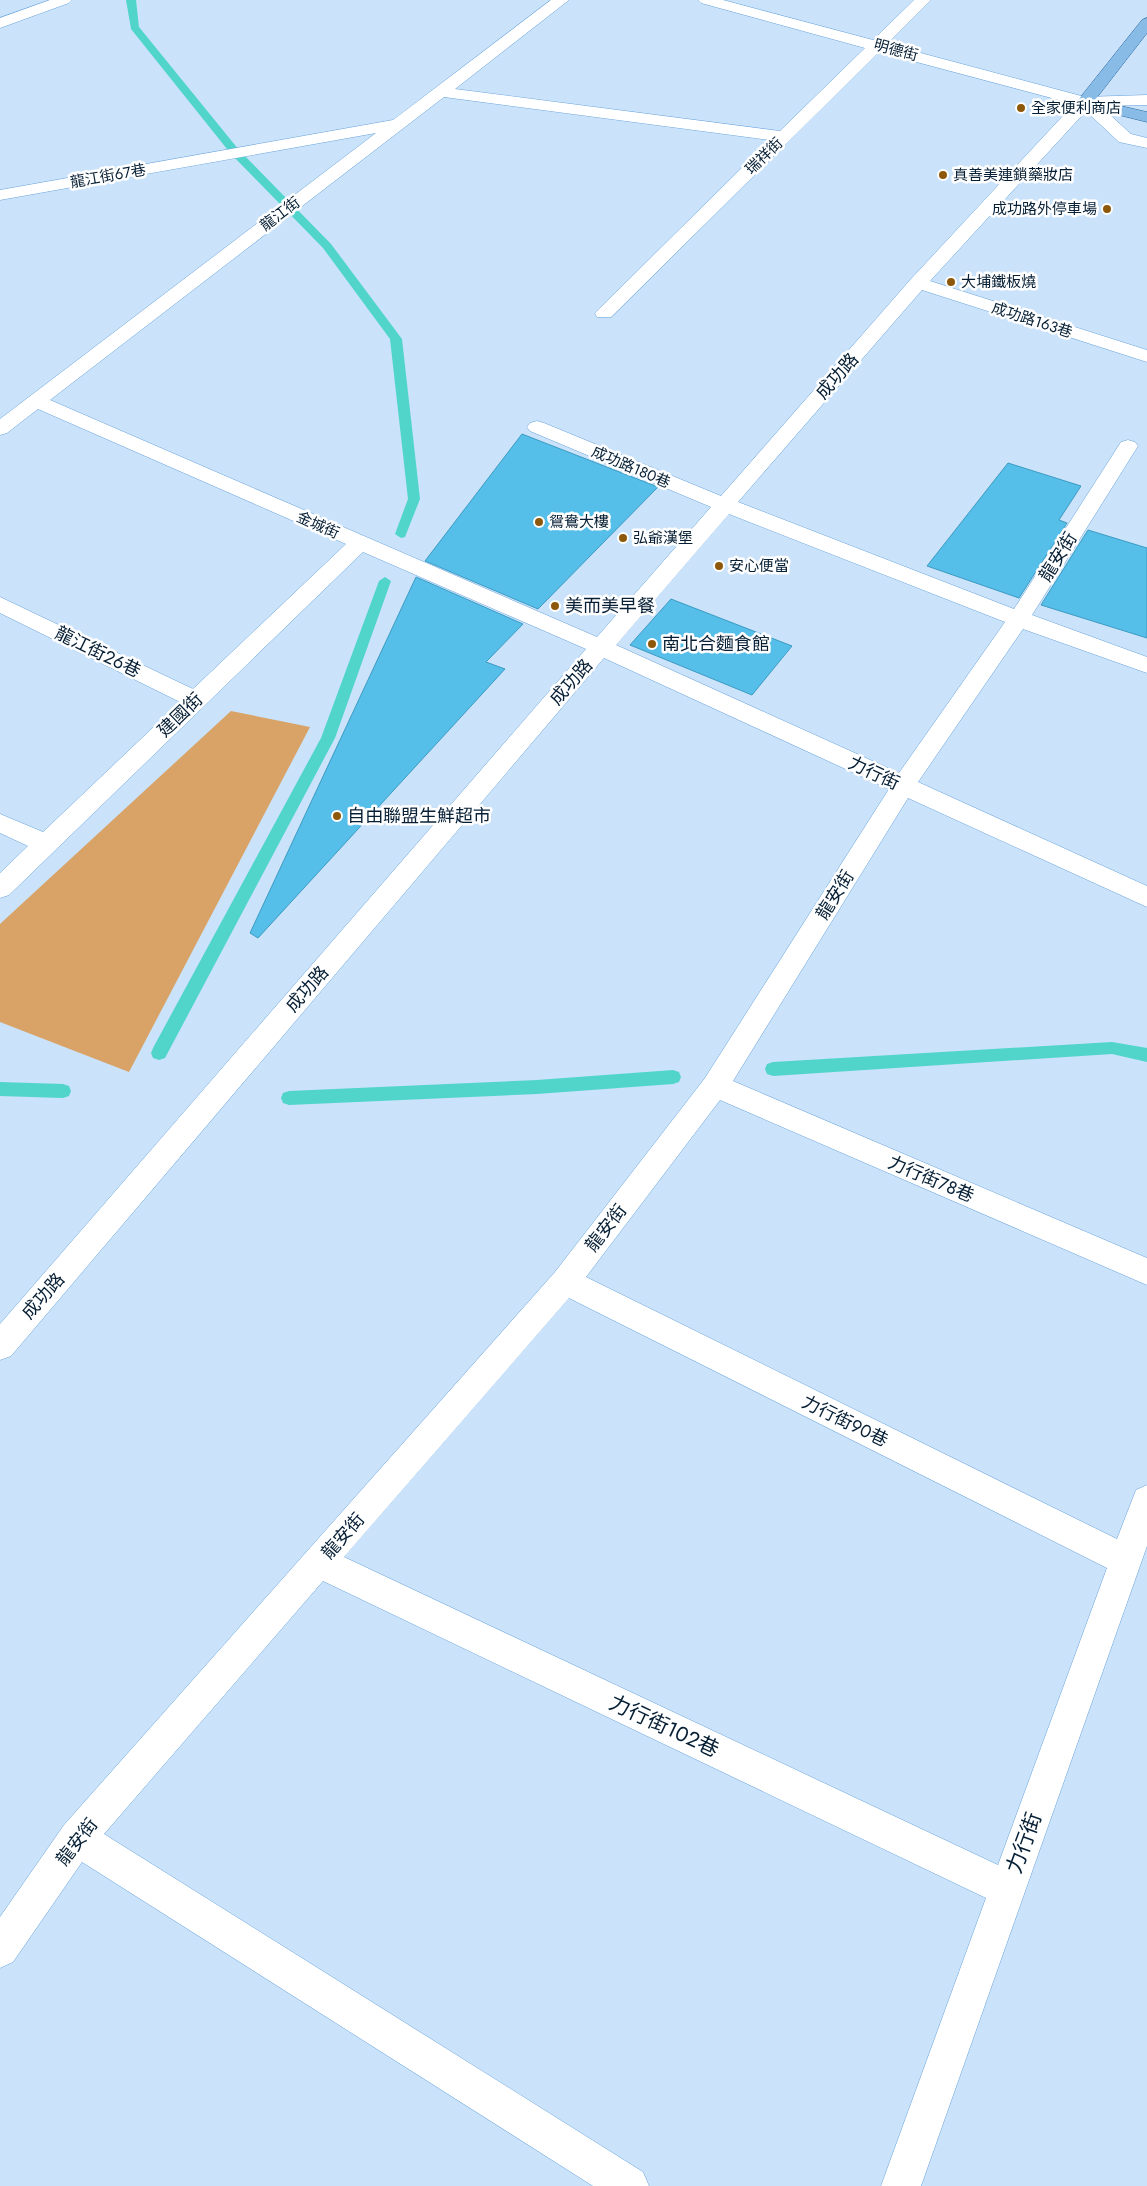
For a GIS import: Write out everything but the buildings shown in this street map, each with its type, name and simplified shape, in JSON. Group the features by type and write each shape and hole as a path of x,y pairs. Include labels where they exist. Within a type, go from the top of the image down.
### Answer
{"main road":[{"name":"成功路","path":"1085,102 1147,23"},
{"path":"1085,102 1147,117"}],"street":[{"path":"0,23 64,0"},
{"name":"龍江街","path":"0,429 561,0"},
{"name":"明德街","path":"706,0 1085,102"},
{"name":"瑞祥街","path":"604,313 923,0"},
{"path":"441,92 784,136"},
{"path":"1085,102 1147,100"},
{"path":"1085,102 1125,138 1147,143"},
{"name":"成功路","path":"0,1346 601,647 918,283 1085,102"},
{"name":"龍江街67巷","path":"0,195 398,124"},
{"name":"成功路163巷","path":"918,283 1147,356"},
{"name":"金城街","path":"36,401 601,647"},
{"name":"成功路180巷","path":"537,427 724,506 1018,620 1147,665"},
{"name":"龍安街","path":"0,1949 77,1838 565,1282 715,1086 902,786 1018,620 1128,446"},
{"name":"建國街","path":"0,888 360,543"},
{"name":"龍江街26巷","path":"0,604 196,700"},
{"name":"力行街","path":"601,647 1147,897"},
{"path":"0,823 45,844"},
{"name":"力行街78巷","path":"715,1086 1147,1272"},
{"name":"力行街90巷","path":"565,1282 1126,1560"},
{"name":"力行街","path":"901,2186 1147,1501"},
{"name":"力行街102巷","path":"320,1563 1008,1889"},
{"path":"77,1838 629,2186"}],"shaded area":[{"path":"231,711 310,727 129,1072 0,1022 0,924"}],"waterway":[{"path":"131,0 134,27 235,152 327,246 396,339 414,499 401,534"},
{"path":"159,1053 328,738 385,581"},
{"path":"773,1069 1112,1048 1147,1055"},
{"path":"289,1098 537,1087 673,1077"},
{"path":"0,1089 63,1091"}],"place":[{"name":"全家便利商店","path":"1021,108"},
{"name":"真善美連鎖藥妝店","path":"943,175"},
{"name":"成功路外停車場","path":"1107,209"},
{"name":"大埔鐵板燒","path":"951,282"},
{"name":"鴛鴦大樓","path":"539,522"},
{"name":"弘爺漢堡","path":"623,538"},
{"name":"安心便當","path":"719,566"},
{"name":"美而美早餐","path":"555,606"},
{"name":"南北合麵食館","path":"652,644"},
{"name":"自由聯盟生鮮超市","path":"337,816"}]}
